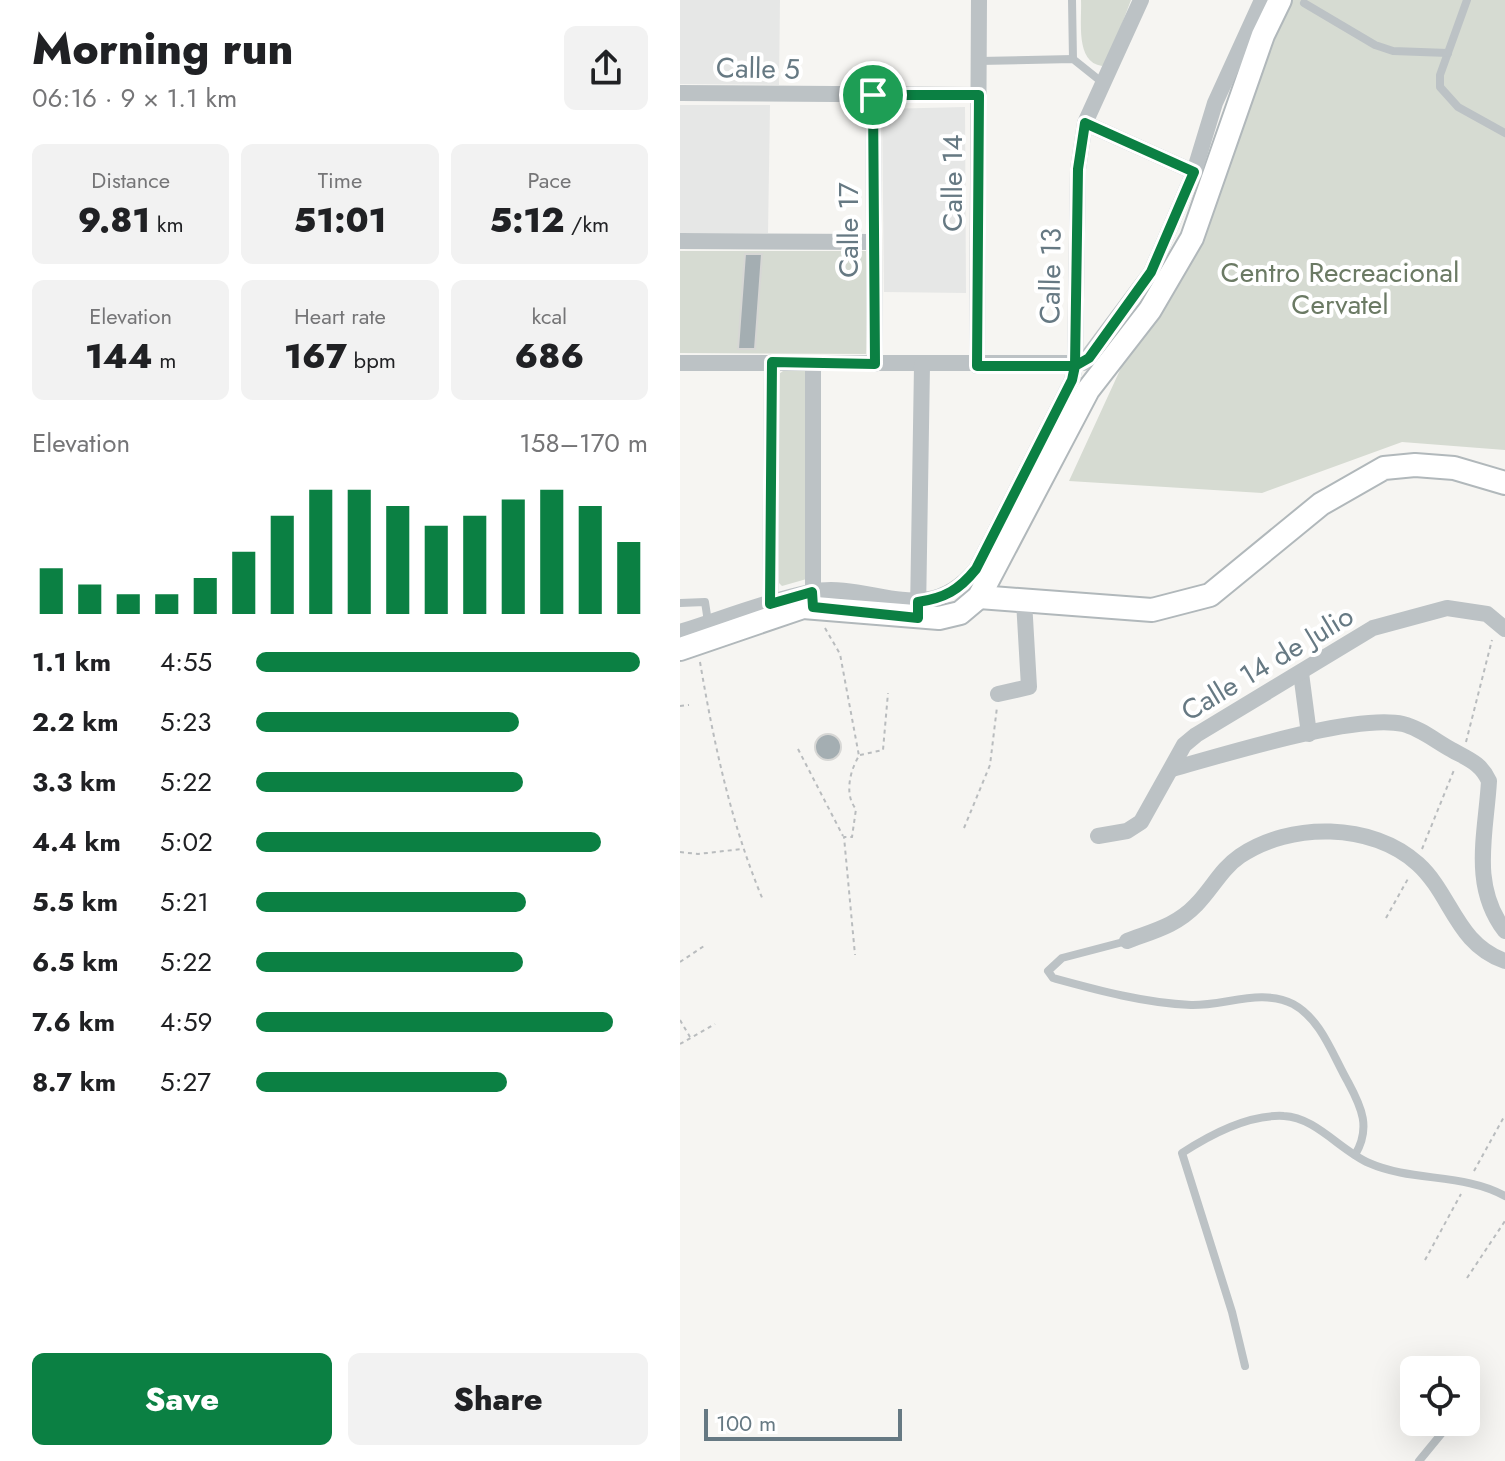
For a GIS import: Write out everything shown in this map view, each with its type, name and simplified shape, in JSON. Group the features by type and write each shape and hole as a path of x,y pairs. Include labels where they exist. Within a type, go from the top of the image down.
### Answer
{"street":[{"name":"Calle 14","path":"977,366 979,0"},
{"name":"Calle 13","path":"918,610 960,588 976,569 1072,380 1075,366 1078,169 1085,123 1141,0"},
{"path":"680,363 1075,366 1089,358 1151,272 1194,172 1215,103 1262,0"},
{"path":"686,642 708,622 803,607 813,599 960,613 979,597 1088,390 1150,310 1192,238 1263,35 1280,0"},
{"name":"Calle 5","path":"680,93 979,95"},
{"name":"Calle 17","path":"873,95 875,364"},
{"path":"1085,123 1194,172"},
{"path":"680,241 874,242"},
{"path":"1076,317 1090,327 1114,325"},
{"path":"770,612 772,362"},
{"path":"813,363 813,599"},
{"path":"918,610 922,365"},
{"path":"979,597 1152,610 1210,595 1321,504 1384,468 1415,465 1454,468 1505,483"},
{"path":"998,694 1029,687 1024,601"},
{"name":"Calle 14 de Julio","path":"1098,836 1137,826 1184,745 1196,735 1301,673 1360,633 1408,617 1461,609 1501,624"},
{"path":"686,642 770,612"},
{"path":"1301,673 1309,734"},
{"path":"1172,769 1309,734 1374,724 1400,724 1477,763 1489,781 1481,861 1490,904 1505,931"},
{"path":"1127,941 1179,920 1231,863 1280,837 1320,832 1347,834 1376,842 1416,862 1469,938 1484,951 1505,961"}],"lane":[{"path":"1072,0 1073,59"},
{"path":"1467,0 1440,75 1440,87 1446,98 1505,133"},
{"path":"1304,3 1375,45 1393,51 1448,53"},
{"path":"979,61 1073,59 1103,84"},
{"path":"680,603 705,602 708,622"},
{"path":"1127,941 1062,958 1048,971 1053,978 1111,993 1191,1005 1278,997 1295,1005 1313,1019 1363,1108 1365,1138 1355,1155"},
{"path":"1245,1366 1232,1312 1182,1153 1209,1136 1253,1120 1284,1116 1303,1120 1369,1163 1467,1183 1505,1196"},
{"path":"1419,1461 1440,1436"}],"path":[{"path":"813,599 840,654 859,756 850,771 851,803 856,809 852,837 844,837"},
{"path":"1386,918 1416,862 1460,755 1501,624"},
{"path":"686,642 743,849 763,900"},
{"path":"859,756 883,750 888,693"},
{"path":"964,828 990,765 998,694"},
{"path":"680,706 689,705"},
{"path":"798,749 844,837 855,955"},
{"path":"680,852 698,854 743,849"},
{"path":"680,962 704,946"},
{"path":"680,1020 690,1038"},
{"path":"680,1044 715,1024"},
{"path":"1467,1278 1505,1221"}],"shaded area":[{"path":"680,0 780,0 779,85 680,84"},
{"path":"680,105 770,105 768,233 680,233"},
{"path":"965,107 966,293 884,292 882,109"}],"green space":[{"path":"1081,0 1131,0 1107,63 1102,66 1093,63 1084,49"},
{"name":"Centro Recreacional Cervatel","path":"1290,0 1505,0 1505,450 1402,442 1262,493 1069,481"},
{"path":"680,251 867,251 866,354 680,353"},
{"path":"783,371 810,371 810,578 782,586 779,583 779,374"}],"building":[{"path":"745,254 762,254 755,349 738,349"},
{"path":"828,734 837,738 841,747 837,756 828,760 819,756 815,747 819,738"}],"route":[{"path":"873,95 875,364 772,362 770,604 812,592 813,607 918,618 918,602 940,599 960,588 976,569 1072,380 1075,366 1078,169 1085,123 1194,172 1144,285 1089,358 1075,366 977,366 979,95 873,95"}]}
